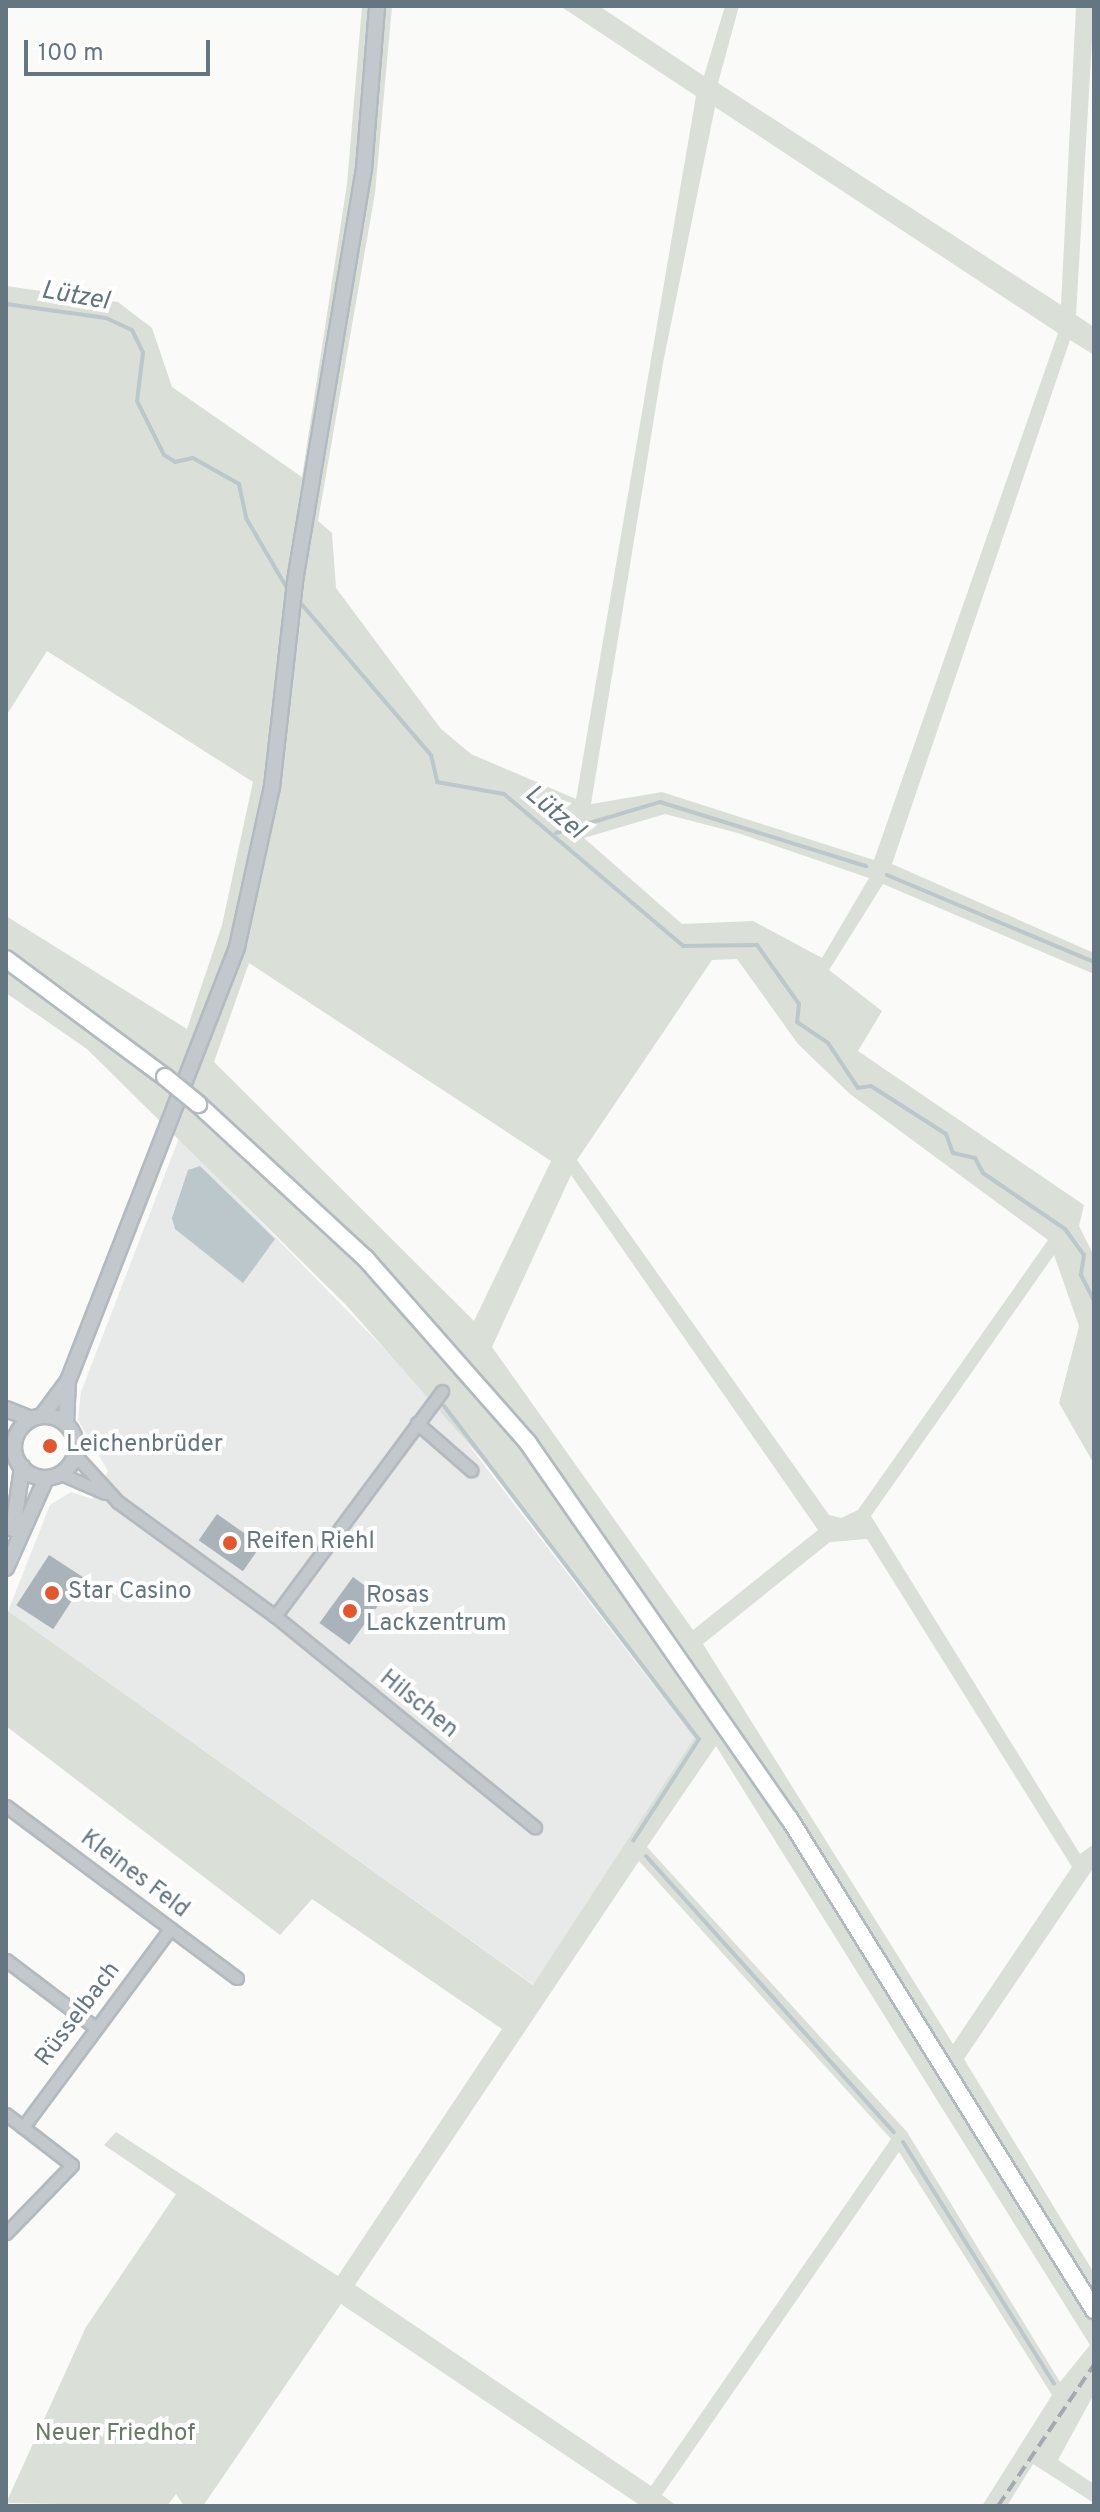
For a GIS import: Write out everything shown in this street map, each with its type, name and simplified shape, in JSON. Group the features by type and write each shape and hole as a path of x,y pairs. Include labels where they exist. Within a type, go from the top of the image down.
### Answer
{"main road":[{"path":"6,959 198,1104 366,1259 528,1443 789,1818 1094,2310"}],"street":[{"path":"6,1568 53,1476 76,1456 66,1423 68,1381 237,947 272,787 295,581 364,169 377,6"},
{"path":"6,1553 23,1491 22,1467 10,1436 36,1417 68,1381"},
{"path":"275,1616 442,1391"},
{"path":"6,1409 66,1423"},
{"path":"417,1423 471,1470"},
{"name":"Hilschen","path":"76,1456 110,1495 275,1616 535,1827"},
{"path":"22,1467 53,1476"},
{"name":"Hilschen","path":"53,1476 110,1495"},
{"name":"Kleines Feld","path":"6,1806 237,1978"},
{"name":"Rüsselbach","path":"23,2127 170,1929"},
{"path":"6,1960 96,2028"},
{"path":"6,2114 72,2165 6,2233"}],"shaded area":[{"path":"179,1138 434,1400 694,1738 534,1985 8,1611 50,1505 71,1492 92,1499 108,1471 78,1420 81,1392"},
{"path":"200,1166 275,1239 243,1283 175,1229 172,1218 188,1170"}],"green space":[{"name":"Neuer Friedhof","path":"362,6 392,6 375,193 318,521 332,533 336,588 441,729 471,754 576,799 696,96 560,6 599,6 704,76 725,6 739,6 718,83 1061,305 1076,6 1094,6 1076,315 1094,327 1094,355 1070,340 892,864 1094,953 1094,974 883,884 829,970 882,1011 858,1051 1084,1205 1079,1226 1094,1256 1094,1464 1059,1403 1079,1326 1054,1255 871,1516 1080,1854 1094,1844 1094,1867 964,2059 1094,2273 1094,2394 1058,2460 1094,2484 1094,2503 1033,2464 1007,2506 982,2506 1052,2395 899,2152 662,2495 677,2506 641,2506 341,2304 203,2506 184,2506 176,2494 167,2506 6,2503 86,2327 176,2194 104,2145 116,2132 338,2276 502,2029 312,1899 280,1935 6,1726 8,1611 533,1985 694,1738 489,1467 346,1305 87,1049 6,993 6,916 187,1029 222,925 253,782 47,651 6,716 6,286 118,302 152,328 172,387 302,477 347,184","holes":["715,107 1058,333 874,860 662,792 591,804 663,363","665,814 738,833 869,878 822,958 753,921 682,924 584,838","737,959 798,1044 850,1094 1048,1240 858,1510 841,1518 829,1515 577,1160 712,960","249,963 551,1161 474,1321 214,1062","571,1175 818,1530 693,1630 492,1347","867,1539 1072,1867 953,2044 703,1644 830,1542","716,1746 1090,2345 1060,2382 907,2132 647,1847","639,1861 891,2139 651,2486 355,2285"]}],"building":[{"name":"Reifen Riehl","path":"217,1514 261,1545 243,1571 199,1540"},
{"name":"Star Casino","path":"49,1555 86,1579 53,1629 16,1605"},
{"name":"Rosas Lackzentrum","path":"353,1577 383,1599 349,1645 319,1623"}],"waterway":[{"name":"Lützel","path":"6,304 106,318 132,330 143,353 137,401 164,455 175,462 193,458 239,484 246,518 291,595"},
{"name":"Lützel","path":"298,600 431,755 437,782 504,794 683,946 757,945 799,1004 797,1022 828,1043 858,1088 871,1086 946,1134 953,1153 975,1158 983,1173 1065,1229 1084,1255 1081,1275 1094,1301"},
{"path":"556,833 660,802 866,866"},
{"path":"887,875 1094,962"},
{"path":"444,1406 699,1739 633,1841"},
{"path":"646,1856 894,2132"},
{"path":"903,2142 1054,2384"}],"railway":[{"path":"998,2506 1094,2365"}],"place":[{"name":"Leichenbrüder","path":"50,1446"},
{"name":"Reifen Riehl","path":"230,1543"},
{"name":"Star Casino","path":"52,1593"},
{"name":"Rosas Lackzentrum","path":"350,1611"}]}
